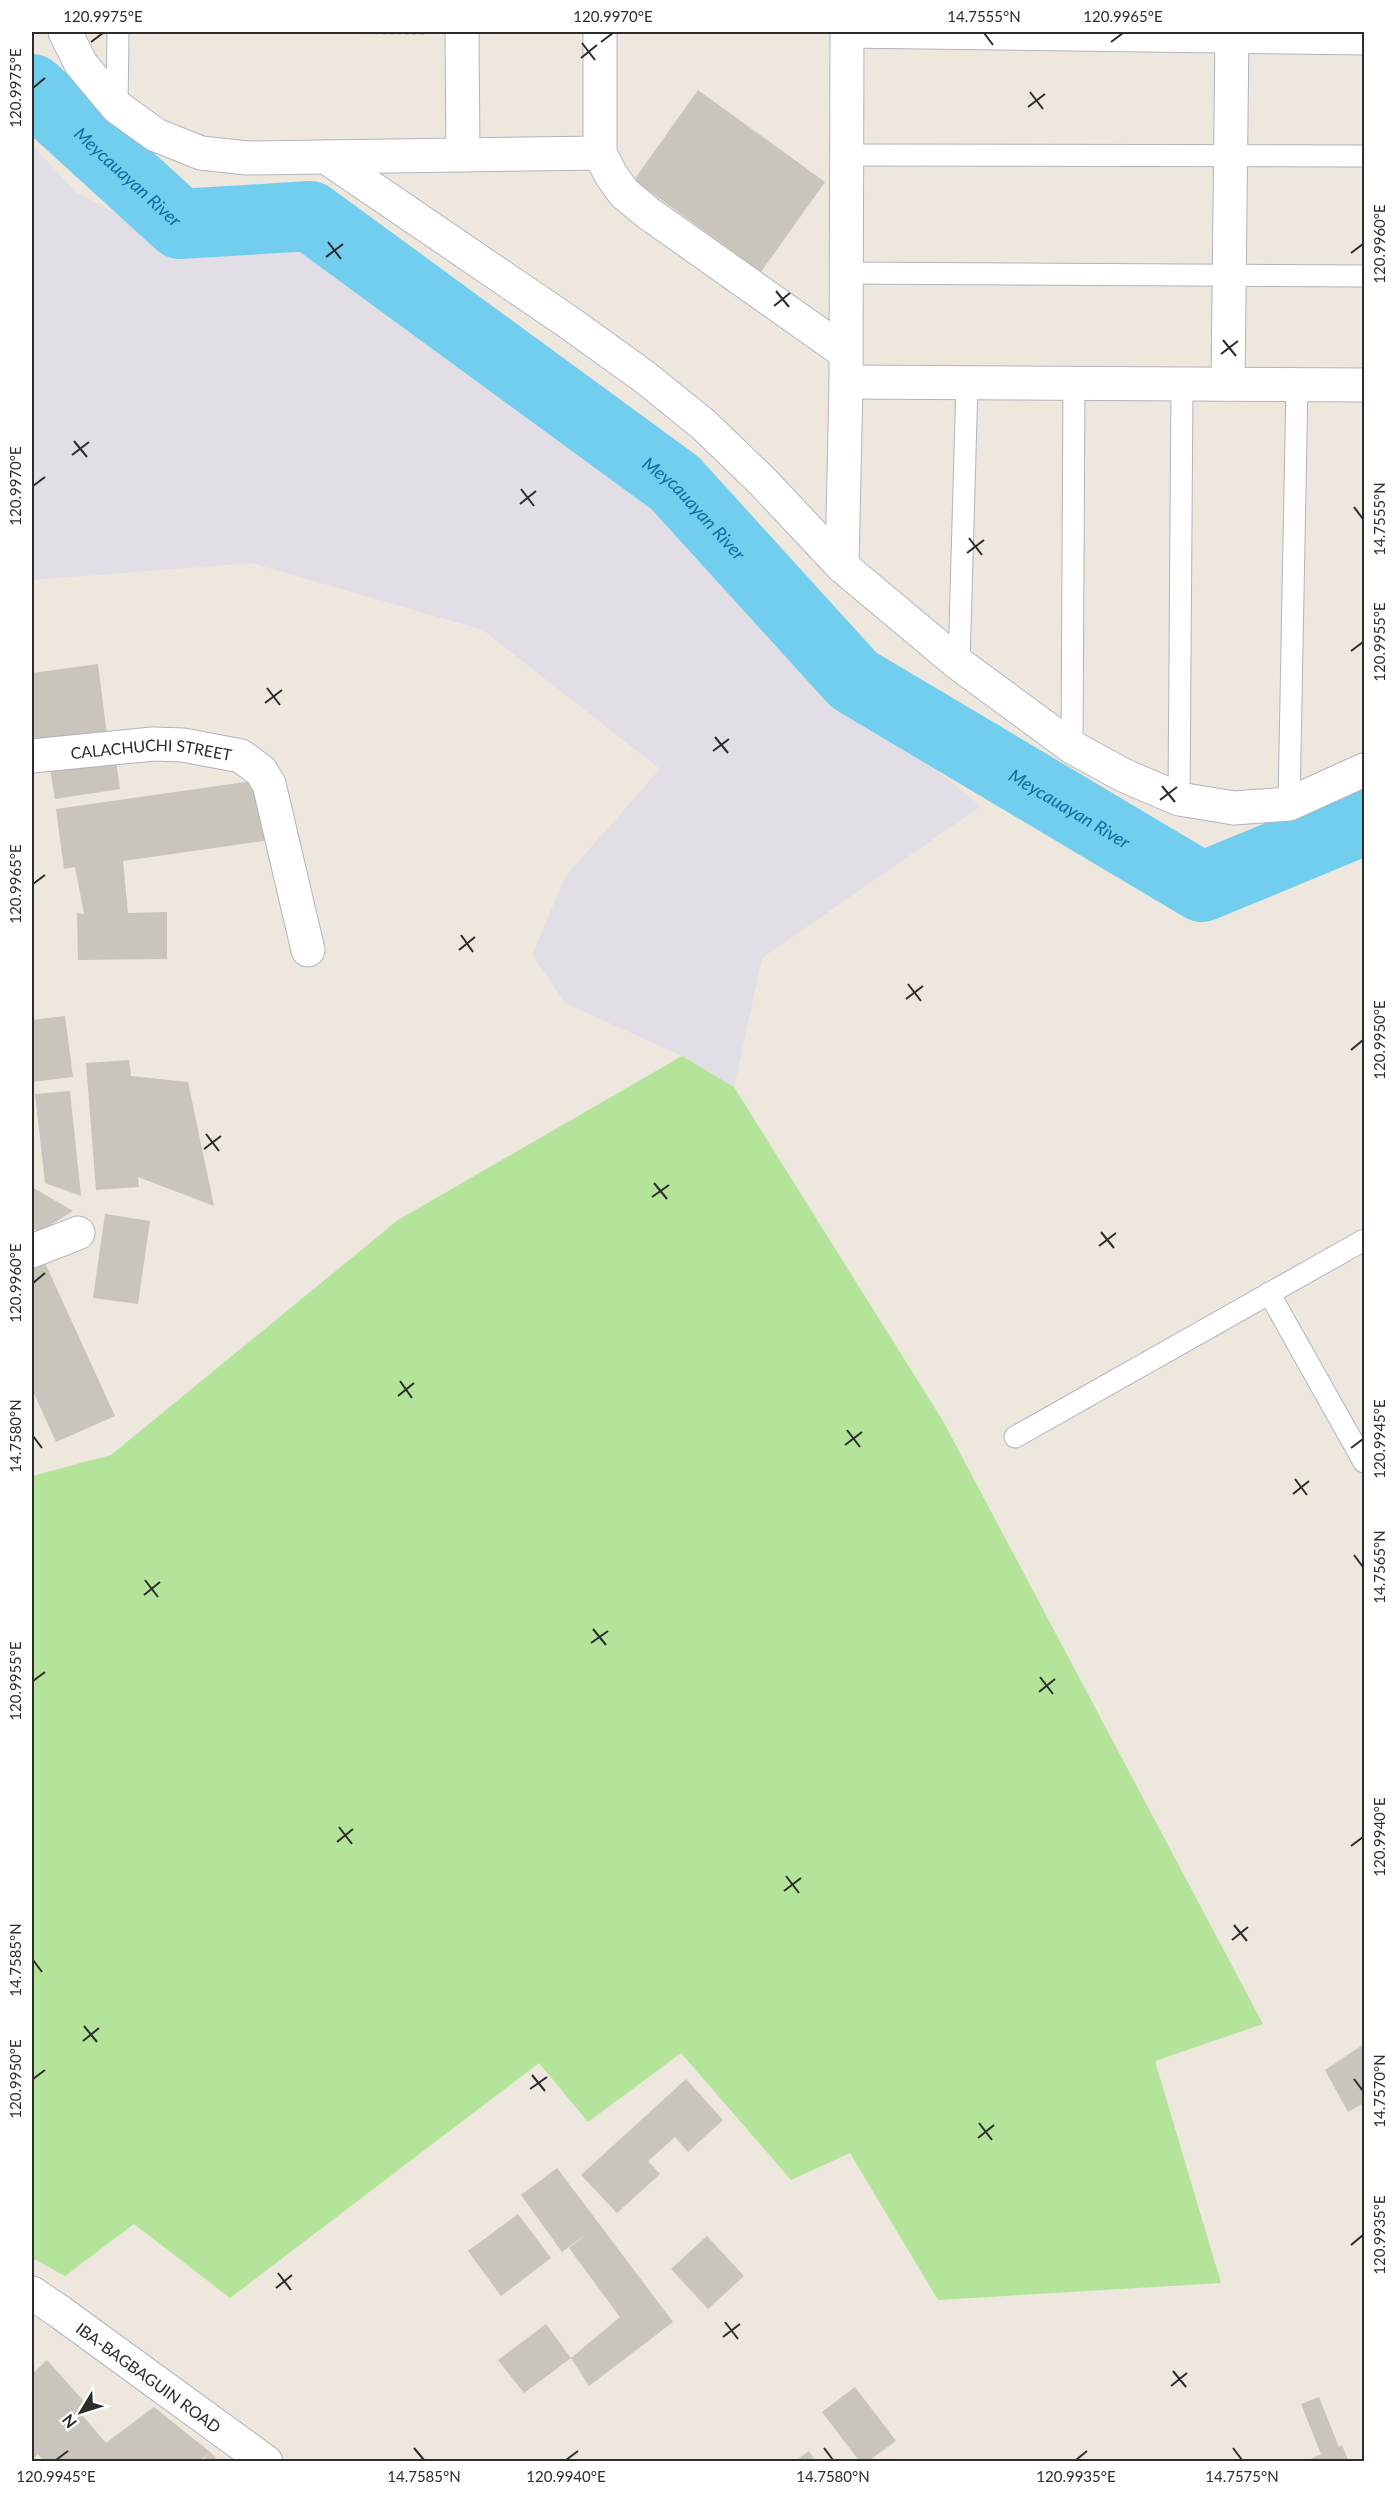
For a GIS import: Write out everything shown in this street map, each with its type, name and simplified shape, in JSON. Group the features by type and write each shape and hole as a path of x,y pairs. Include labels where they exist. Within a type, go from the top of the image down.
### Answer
{"street":[{"path":"65,32 81,64 117,107 156,135 201,153 247,158 600,153"},
{"path":"462,32 463,155"},
{"path":"600,32 600,153 611,175 624,193 846,368 967,383 1365,385"},
{"path":"842,566 846,368 844,273 847,34"},
{"path":"1228,384 1232,37"},
{"path":"326,158 571,324 646,378 704,425 763,482 842,566 959,664 1018,710 1072,747 1123,775 1179,799 1234,808 1289,804 1365,770"},
{"name":"CALACHUCHI STREET","path":"32,756 153,744 208,748 241,756 252,763 269,784 308,950"},
{"path":"32,1251 78,1233"},
{"name":"IBA-BAGBAGUIN ROAD","path":"32,2293 266,2462"}],"lane":[{"path":"117,107 118,32"},
{"path":"847,34 1232,37 1365,44"},
{"path":"845,155 1365,156"},
{"path":"844,273 1365,276"},
{"path":"959,664 967,383"},
{"path":"1072,747 1074,383"},
{"path":"1179,799 1182,384"},
{"path":"1289,804 1297,384"},
{"path":"1015,1437 1365,1240"},
{"path":"1269,1293 1365,1462"}],"path":[{"path":"352,32 462,32"}],"shaded area":[{"path":"32,145 76,192 183,249 316,252 629,479 784,650 981,806 762,958 734,1087 682,1056 565,1003 532,955 565,877 660,769 483,630 251,563 32,580"}],"green space":[{"path":"682,1056 734,1087 943,1421 1263,2024 1155,2061 1221,2283 938,2300 850,2153 791,2180 681,2053 588,2122 539,2063 230,2298 134,2224 65,2276 32,2258 32,1476 111,1455 398,1220"}],"building":[{"path":"698,90 825,182 761,272 634,180"},
{"path":"98,664 107,735 32,745 32,673"},
{"path":"115,754 120,789 55,799 49,763"},
{"path":"260,780 270,840 123,861 128,913 167,912 167,959 78,960 77,913 84,914 75,867 64,869 56,809"},
{"path":"65,1016 73,1077 32,1082 32,1020"},
{"path":"129,1060 131,1076 188,1082 214,1206 138,1177 139,1187 96,1190 86,1063"},
{"path":"70,1091 81,1196 45,1183 35,1094"},
{"path":"32,1187 73,1211 39,1232 32,1228"},
{"path":"105,1214 150,1221 138,1304 93,1298"},
{"path":"45,1263 115,1416 56,1442 32,1389 32,1269"},
{"path":"1364,2044 1364,2103 1348,2112 1325,2070"},
{"path":"686,2079 723,2120 688,2152 675,2137 648,2161 660,2174 617,2213 581,2175"},
{"path":"557,2168 673,2322 589,2386 571,2358 620,2317 569,2248 588,2233 562,2252 521,2195"},
{"path":"518,2214 551,2258 501,2296 468,2251"},
{"path":"707,2236 744,2276 708,2309 671,2269"},
{"path":"546,2324 571,2358 524,2393 498,2360"},
{"path":"47,2360 88,2406 82,2415 106,2443 154,2407 210,2452 198,2462 44,2462 38,2454 32,2460 32,2374"},
{"path":"855,2387 896,2441 867,2462 860,2462 822,2412"},
{"path":"1319,2397 1339,2447 1342,2445 1349,2462 1304,2462 1321,2454 1301,2404"},
{"path":"809,2451 816,2462 794,2462"},
{"path":"210,2452 220,2462 201,2462"}],"waterway":[{"name":"Meycauayan River","path":"32,89 180,224 310,216 675,483 854,680 1202,887 1364,820"}]}
